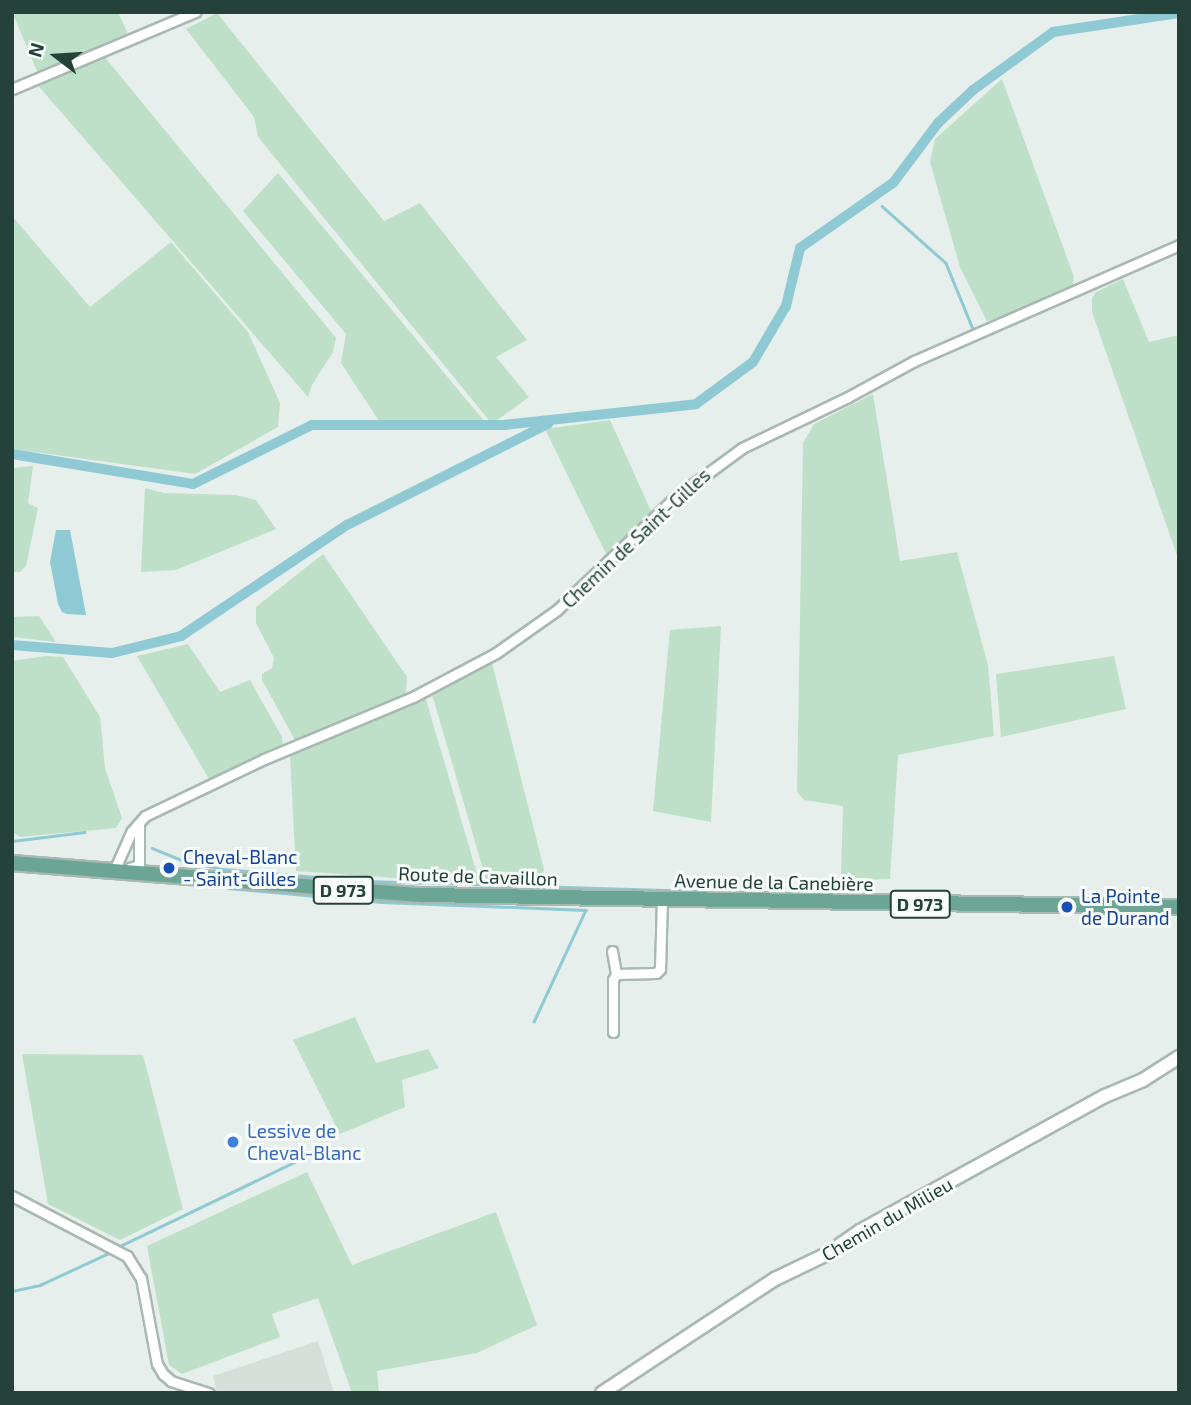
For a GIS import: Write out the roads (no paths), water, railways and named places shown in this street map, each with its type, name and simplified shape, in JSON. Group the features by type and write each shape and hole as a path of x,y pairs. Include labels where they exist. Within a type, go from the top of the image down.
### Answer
{"main road":[{"name":"Route de Cavaillon","path":"12,863 62,860 137,870"},
{"name":"Route de Cavaillon","path":"12,863 137,870 410,894 662,898"},
{"name":"Avenue de la Canebière","path":"662,898 1179,907"}],"street":[{"path":"12,89 195,12"},
{"name":"Chemin de Saint-Gilles","path":"139,825 145,816 163,805 264,759 413,698 496,653 557,610 674,498 742,447 848,397 914,361 1179,246"},
{"path":"67,868 79,865 117,866 132,831 139,825"},
{"path":"137,870 139,825"},
{"path":"616,974 656,973 660,969 662,898"},
{"path":"612,951 616,974 613,981 614,1032"},
{"name":"Chemin du Milieu","path":"602,1393 775,1279 816,1260 860,1231 1105,1096 1143,1080 1179,1057"},
{"path":"12,1196 127,1256 141,1278 157,1364 171,1381 208,1393"}],"water":[{"path":"56,530 70,530 86,615 67,614 62,612 58,604 50,562"}],"waterway":[{"path":"12,454 193,484 312,425 504,425 696,404 753,362 786,306 800,248 893,183 938,123 973,90 1053,32 1179,13"},
{"path":"882,206 946,263 973,329"},
{"path":"12,645 112,653 181,636 347,525 548,424"},
{"path":"12,841 84,832"},
{"path":"152,848 182,860 222,869 365,881 706,891"},
{"path":"228,888 381,902 586,910 534,1022"},
{"path":"118,1247 301,1159"},
{"path":"12,1291 40,1285 113,1251"}],"place":[{"name":"Cheval-Blanc - Saint-Gilles","path":"169,868"},
{"name":"La Pointe de Durand","path":"1067,907"},
{"name":"Lessive de Cheval-Blanc","path":"233,1142"}]}
